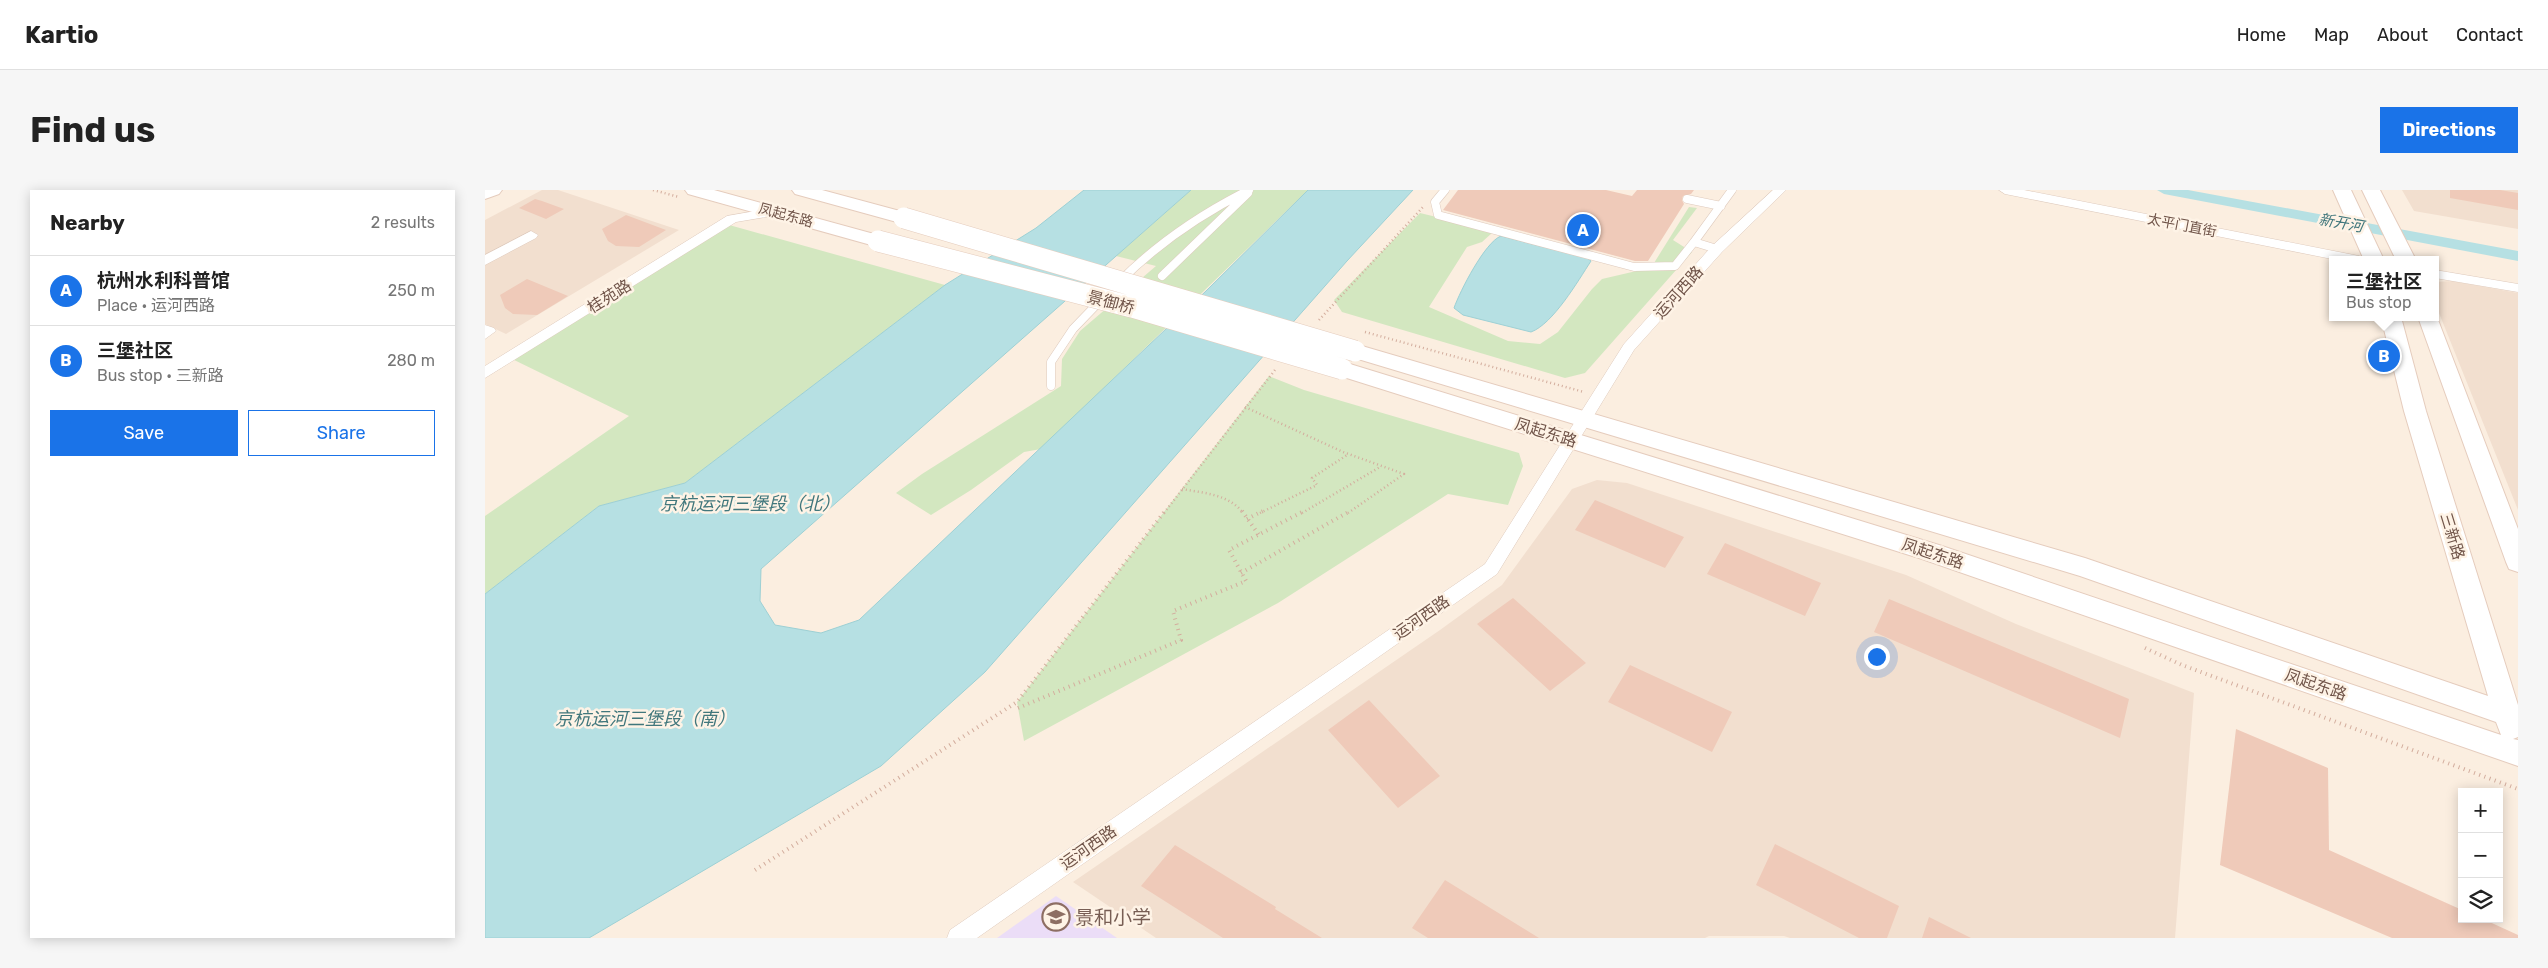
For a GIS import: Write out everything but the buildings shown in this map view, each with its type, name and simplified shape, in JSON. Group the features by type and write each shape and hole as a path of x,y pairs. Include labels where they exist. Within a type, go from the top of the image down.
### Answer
{"main road":[{"path":"485,194 493,190"},
{"name":"凤起东路","path":"694,190 734,210 773,212 878,241"},
{"name":"凤起东路","path":"804,190 904,218"},
{"path":"2342,190 2351,209 2366,255"},
{"path":"2371,190 2404,256"},
{"name":"景御桥","path":"904,218 1354,351"},
{"name":"景御桥","path":"878,241 1132,307 1354,351"},
{"name":"三新路","path":"2392,321 2415,411 2513,716 2518,753"},
{"path":"2429,321 2518,562"},
{"name":"凤起东路","path":"1354,351 2085,568 2513,716"},
{"name":"凤起东路","path":"1354,351 1572,440 1929,552 2518,753"}],"street":[{"name":"运河西路","path":"958,938 1491,569 1629,347 1717,249 1779,190"},
{"name":"太平门直街","path":"2005,190 2366,255"},
{"name":"桂苑路","path":"485,373 734,210"},
{"path":"485,260 531,235"},
{"path":"2439,275 2518,288"},
{"path":"485,330 489,331 485,334"}],"lane":[{"path":"1162,276 1215,227 1250,190"},
{"path":"1114,287 1141,259 1229,199 1250,190"},
{"path":"1445,190 1435,202 1438,215 1634,267 1675,266 1732,190"},
{"path":"1687,199 1721,206"},
{"path":"1694,242 1717,249"},
{"path":"1051,386 1051,362 1073,329 1107,294"}],"path":[{"path":"1314,326 1424,206 1435,202"},
{"path":"1354,351 1599,396"},
{"path":"755,870 1017,702 1276,368"},
{"path":"1241,573 1292,547 1341,518 1404,474 1347,455 1293,426 1245,407"},
{"path":"1247,519 1317,485 1312,478 1347,455"},
{"path":"1017,708 1181,640 1173,611 1246,581 1229,550 1379,467"},
{"path":"1182,489 1218,496 1237,505 1259,535"},
{"path":"2137,645 2182,666 2518,789"}],"shaded area":[{"path":"542,190 558,190 679,230 506,334 485,324 485,220"},
{"path":"2402,190 2518,190 2518,229 2414,211"},
{"path":"2452,281 2518,293 2518,510 2439,313 2439,282"},
{"path":"1597,480 1627,483 1906,575 2016,624 2194,693 2175,938 1790,938 1784,936 1709,936 1705,938 1156,938 1073,882 1440,630 1502,585 1572,489"},
{"name":"景和小学","path":"1056,896 1117,938 997,938"}],"green space":[{"path":"1191,190 1308,190 1041,449 1024,452 971,490 931,515 896,493 922,474 1061,386 1062,359 1080,331 1156,266 1116,256"},
{"path":"1689,207 1697,208 1673,240 1692,252 1585,373 1565,378 1342,312 1334,300 1420,213 1490,230 1492,233 1482,242 1467,247 1429,307 1508,341 1540,344 1558,332 1602,279 1645,269 1654,263"},
{"path":"722,223 945,285 685,483 599,506 485,594 485,516 629,416 508,357"},
{"path":"1269,376 1304,390 1519,453 1523,466 1508,505 1448,494 1278,603 1024,741 1017,702"}],"water":[{"name":"京杭运河三堡段（南）","path":"1084,190 1191,190 761,569 760,601 775,625 821,633 859,620 1206,291 1308,190 1413,190 1347,261 985,672 881,766 589,938 485,938 485,594 599,506 685,483 945,285 1036,228"},
{"path":"1501,236 1587,258 1591,261 1556,311 1548,320 1531,332 1463,315 1454,308 1467,279 1481,257 1488,247"}],"waterway":[{"name":"新开河","path":"2164,190 2518,256"}],"place":[{"name":"杭州水利科普馆","path":"1583,230"},
{"name":"三堡社区","path":"2384,356"},
{"name":"景和小学","path":"1056,917"}],"water label":[{"name":"京杭运河三堡段（北）","path":"750,504"}]}
